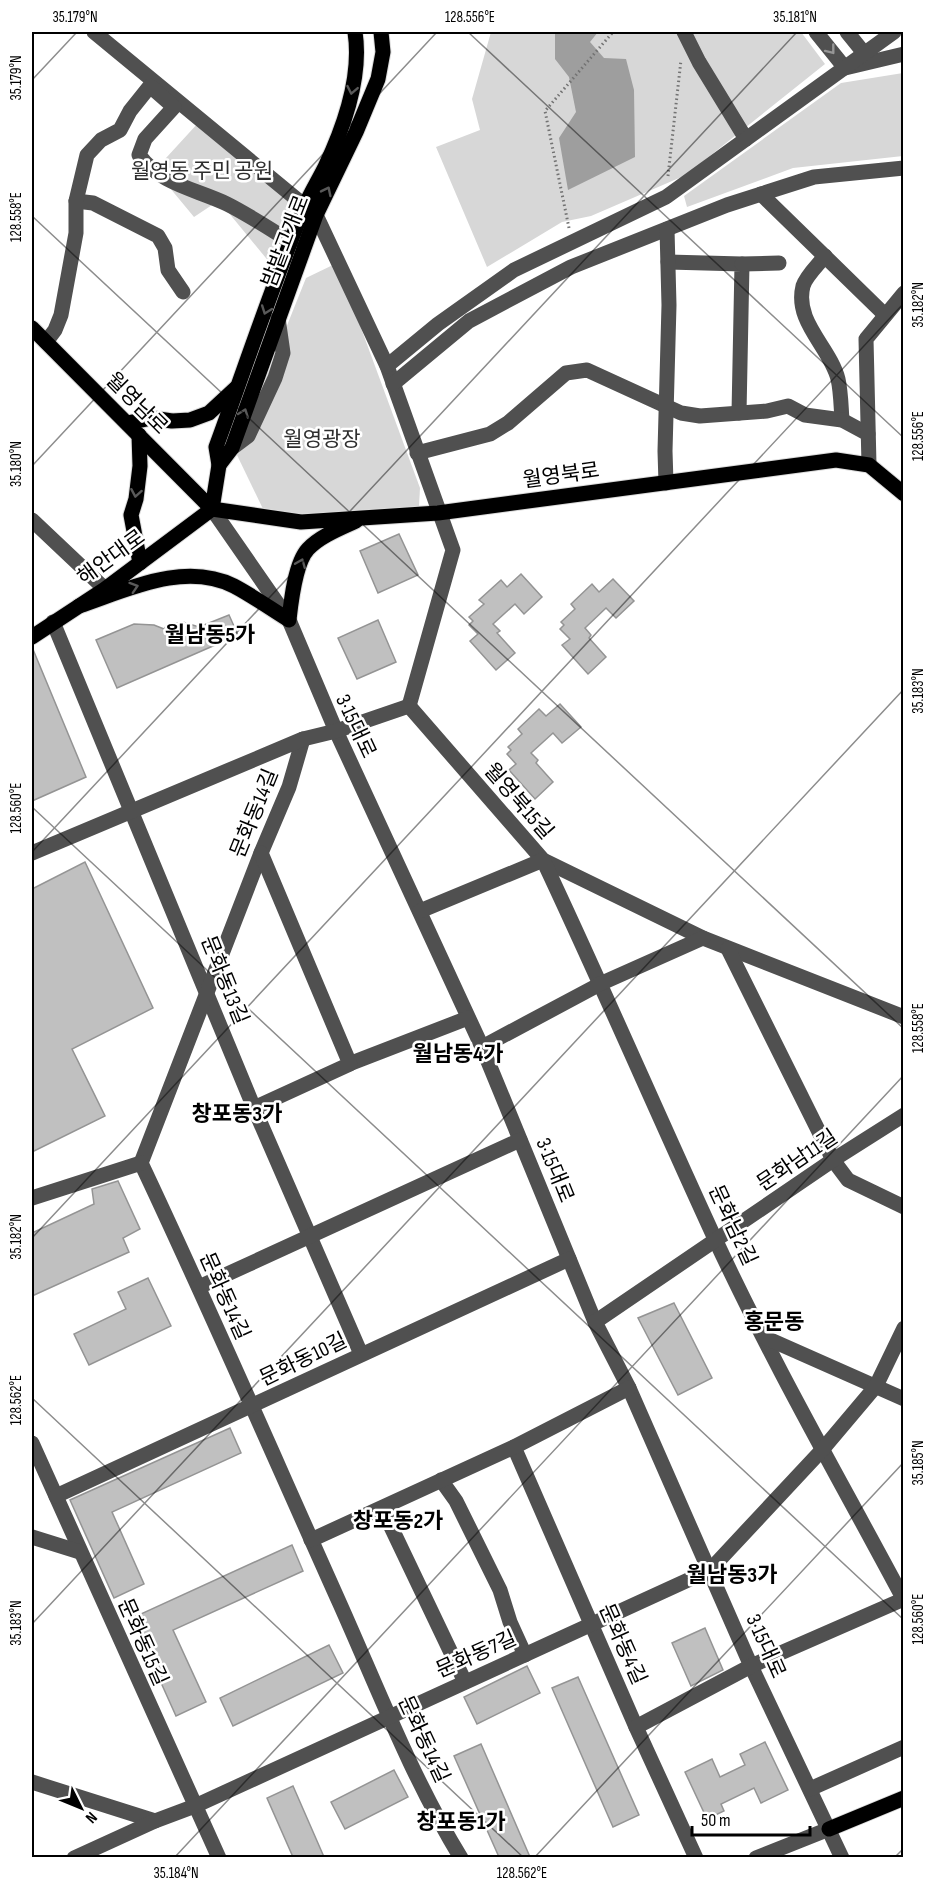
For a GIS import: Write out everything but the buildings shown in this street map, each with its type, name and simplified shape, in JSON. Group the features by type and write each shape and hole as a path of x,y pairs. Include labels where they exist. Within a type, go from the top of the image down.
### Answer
{"main road":[{"name":"밤밭고개로","path":"219,465 232,448 278,318 310,210 350,102 357,46 355,32"},
{"name":"밤밭고개로","path":"212,508 219,465 216,447 291,242 356,132 378,79 383,52 381,32"},
{"name":"월영남로","path":"32,328 212,508"},
{"path":"127,423 152,418 172,421 190,420 209,413 238,386"},
{"path":"139,435 140,466 136,499 131,515 140,563"},
{"name":"월영북로","path":"212,508 301,522 438,513 836,460 869,465"},
{"path":"869,465 903,494"},
{"name":"해안대로","path":"32,637 105,589 212,508"},
{"path":"79,606 156,580 197,575 233,585 289,620 294,580 307,549 362,518"},
{"path":"829,1829 903,1798"}],"street":[{"name":"밤밭고개로","path":"94,32 310,210"},
{"path":"684,32 699,62 746,139"},
{"path":"816,32 844,68"},
{"path":"847,32 864,53"},
{"path":"387,366 438,324 514,270 666,197 894,32"},
{"path":"844,68 903,54"},
{"path":"46,342 55,330 61,315 76,233 76,201 87,155 101,140 120,130 130,111 150,86 174,107 145,139 139,155 146,165 157,175 227,205 291,242"},
{"path":"393,384 469,321 572,267 761,194 814,177 903,168"},
{"path":"761,194 885,315"},
{"path":"76,201 93,203 158,236 165,248 168,270 183,292"},
{"path":"32,853 303,739 336,731 409,706 453,550 387,366 310,210"},
{"path":"666,483 667,229"},
{"path":"825,256 803,284 802,301 806,319 828,356 838,379 842,420"},
{"path":"668,262 741,264 779,262"},
{"path":"739,413 741,264"},
{"path":"869,465 866,339 903,293"},
{"path":"417,453 490,434 508,423 566,373 587,370 681,413 700,416 767,411 788,406 805,415 842,420 868,434"},
{"name":"3·15대로","path":"212,508 289,620 336,731 482,1047 595,1322 629,1388 751,1666 842,1857"},
{"path":"32,520 105,589"},
{"name":"문화동13길","path":"53,622 254,1108 361,1354"},
{"name":"월영북15길","path":"409,706 543,860 728,949 903,1017"},
{"name":"문화동14길","path":"303,739 289,787 261,853 141,1163 199,1287 390,1716 439,1822 461,1857"},
{"path":"261,853 349,1064"},
{"path":"420,911 543,860"},
{"name":"문화남2길","path":"543,860 602,983 716,1240 822,1450 903,1600"},
{"path":"482,1047 602,983 703,938"},
{"path":"728,949 833,1160 848,1180 903,1208"},
{"path":"254,1108 349,1064 468,1018"},
{"name":"문화남11길","path":"595,1322 903,1114"},
{"path":"199,1287 520,1140"},
{"path":"32,1198 141,1163"},
{"name":"문화동10길","path":"56,1496 569,1259"},
{"path":"710,1570 822,1450 876,1386 903,1328"},
{"path":"764,1336 903,1399"},
{"path":"311,1540 514,1447 629,1388"},
{"name":"문화동15길","path":"32,1443 219,1857"},
{"name":"문화동4길","path":"514,1447 636,1727 696,1857"},
{"path":"441,1480 456,1501 500,1590 510,1622 525,1655"},
{"path":"382,1508 465,1682"},
{"path":"32,1537 80,1552"},
{"name":"문화동7길","path":"74,1857 195,1806 710,1570"},
{"path":"636,1727 751,1666 903,1600"},
{"path":"810,1789 903,1747"},
{"path":"32,1782 155,1821"},
{"path":"756,1857 829,1829"}],"path":[{"path":"572,242 545,111 613,32"},
{"path":"666,197 684,32"}],"green space":[{"path":"491,32 801,32 825,64 686,175 591,216 562,222 487,267 436,147 480,130 472,99"},
{"path":"903,73 903,156 793,168 687,207 684,196 841,83"},
{"name":"월영동 주민 공원","path":"199,122 294,204 270,263 228,212 212,205 194,217 155,170"},
{"name":"월영광장","path":"337,263 420,488 419,506 317,517 264,511 236,453 306,278"}],"shaded area":[{"path":"555,32 598,32 590,42 604,58 626,59 634,90 635,157 568,190 559,138 576,112 569,77 555,59"}],"district":[{"name":"월남동5가","path":"210,634"},
{"name":"월남동4가","path":"458,1053"},
{"name":"창포동3가","path":"237,1113"},
{"name":"홍문동","path":"774,1321"},
{"name":"창포동2가","path":"398,1520"},
{"name":"월남동3가","path":"732,1574"},
{"name":"창포동1가","path":"461,1821"}]}
